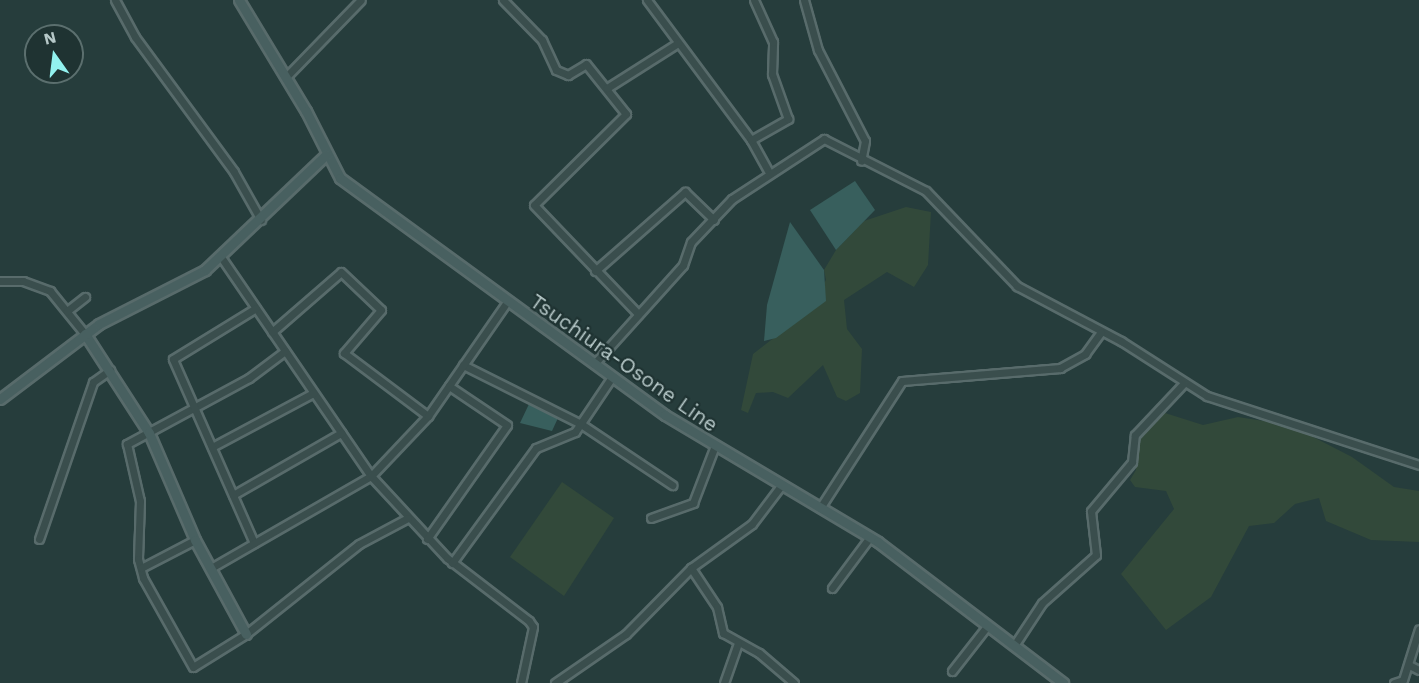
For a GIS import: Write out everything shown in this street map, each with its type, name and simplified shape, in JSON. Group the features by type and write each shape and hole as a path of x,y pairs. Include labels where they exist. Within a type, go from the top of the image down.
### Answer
{"main road":[{"name":"Tsuchiura-Osone Line","path":"238,0 286,77 340,178 507,302 714,448 870,537 1064,683"},
{"path":"0,399 85,334 221,258 327,154"},
{"path":"85,334 149,433 195,540 246,634"}],"street":[{"path":"115,0 135,37 234,172 261,220"},
{"path":"286,77 361,0"},
{"path":"503,0 542,40 556,70 568,75 586,64 626,114 534,205 595,272 638,314"},
{"path":"647,0 751,140 769,173"},
{"path":"751,140 788,119 772,74 773,42 754,0"},
{"path":"804,0 818,50 861,130 864,141 861,161"},
{"path":"607,88 678,44"},
{"path":"594,364 683,265 691,242 732,199 824,139 842,144 861,161 927,191 1017,286 1101,332 1184,383 1239,409 1419,465"},
{"path":"595,272 684,192 714,220"},
{"path":"221,258 370,476 452,563 533,627 521,683"},
{"path":"272,332 341,272 381,310 344,353 428,416"},
{"path":"0,281 33,283 50,291 85,334"},
{"path":"68,311 85,297"},
{"path":"211,568 370,476 428,416 507,302"},
{"path":"254,543 196,408 172,359 256,308"},
{"path":"820,508 902,381 1060,368 1085,354 1101,332"},
{"path":"285,351 196,408 127,444 140,501 141,568 193,667 246,634 359,544 408,518"},
{"path":"464,365 581,424 672,485"},
{"path":"39,539 93,382 110,370"},
{"path":"452,563 536,448 575,432 612,377"},
{"path":"1015,644 1042,603 1096,555 1091,511 1132,462 1135,435 1184,383"},
{"path":"428,539 507,424 449,386"},
{"path":"213,447 313,393"},
{"path":"233,495 341,433"},
{"path":"651,518 693,503 714,448"},
{"path":"555,683 626,634 691,568 752,524 780,487"},
{"path":"832,588 870,537"},
{"path":"141,568 195,540"},
{"path":"691,568 717,607 723,633 794,683"},
{"path":"952,671 988,625"},
{"path":"1394,683 1403,680 1419,629"},
{"path":"724,683 738,643"},
{"path":"1409,665 1419,670"}],"green space":[{"path":"906,207 931,212 928,265 914,287 887,272 844,300 847,329 862,349 860,393 846,401 837,397 823,365 788,398 773,392 756,393 748,413 741,410 753,354 797,320 826,280 824,270 836,250 864,221"},
{"path":"1165,413 1203,425 1238,417 1290,425 1352,457 1394,487 1419,491 1419,542 1371,540 1326,521 1319,498 1295,504 1274,523 1249,526 1211,597 1166,630 1121,574 1174,509 1166,491 1135,487 1130,480 1136,470 1135,435"},
{"path":"562,482 614,518 564,596 510,557"}],"water":[{"path":"855,181 875,210 836,250 810,210"},
{"path":"790,222 824,270 826,301 776,338 764,341 767,305"},
{"path":"529,404 558,418 552,431 520,423"}]}
